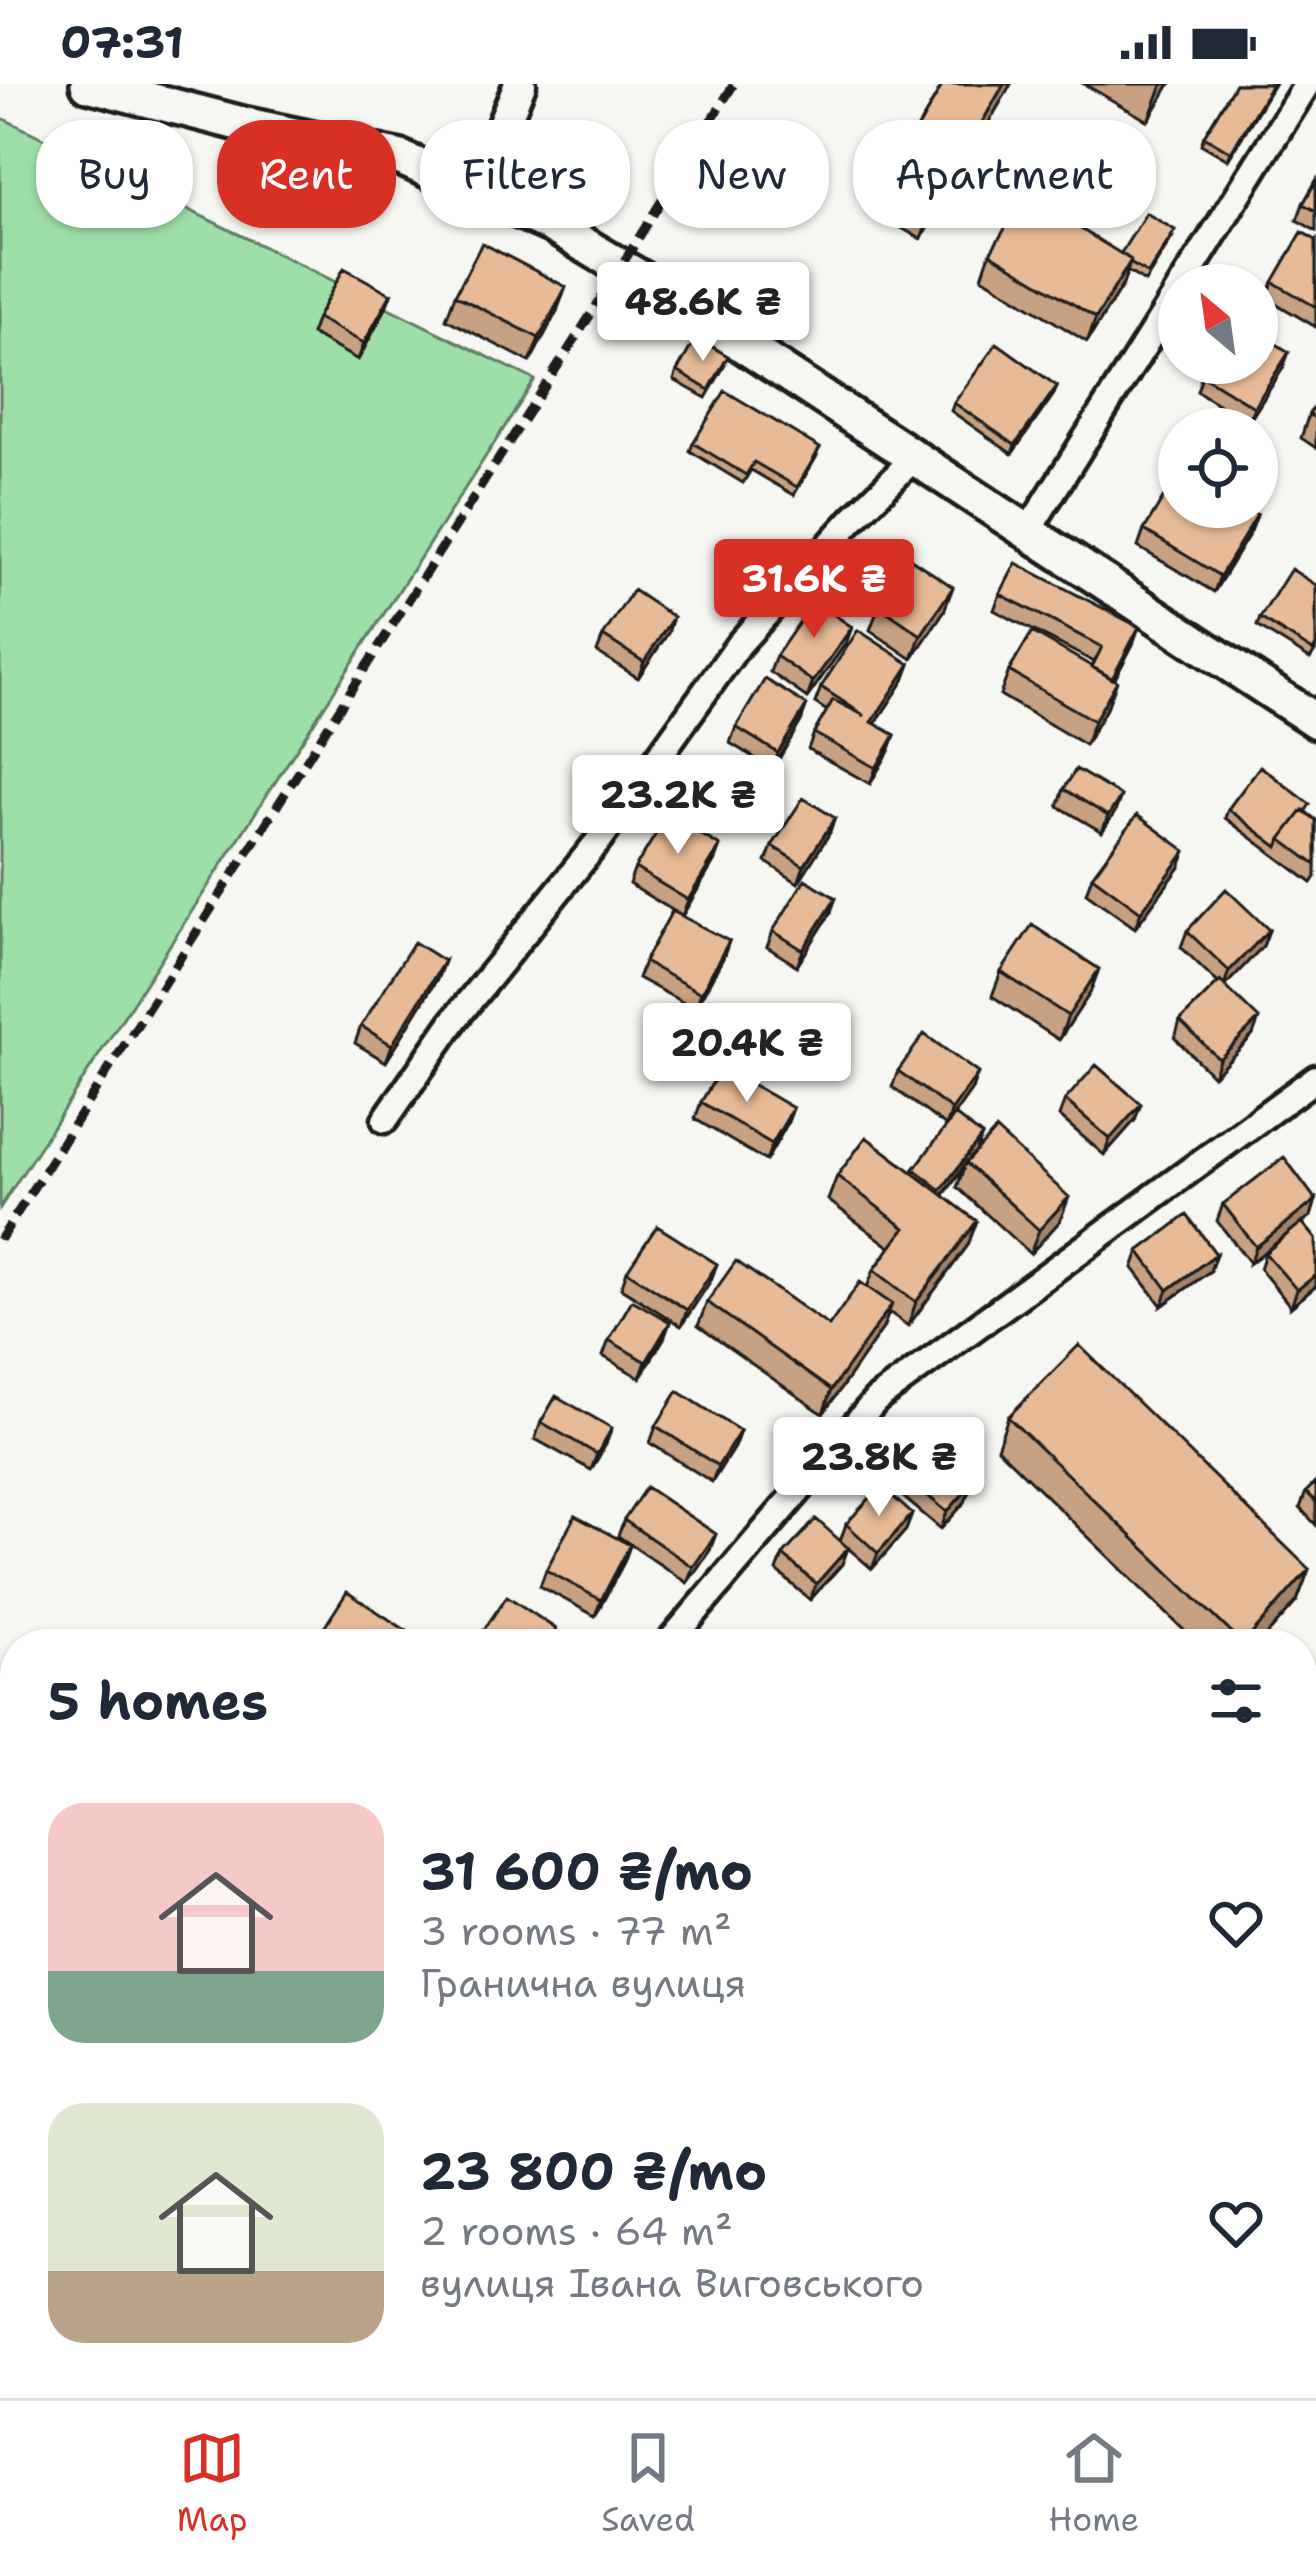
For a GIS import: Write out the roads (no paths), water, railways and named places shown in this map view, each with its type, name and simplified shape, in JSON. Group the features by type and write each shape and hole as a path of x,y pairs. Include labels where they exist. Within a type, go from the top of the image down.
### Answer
{"main road":[{"path":"88,84 420,166"},
{"path":"556,228 1316,721"}],"street":[{"path":"505,120 520,84"},
{"path":"1194,264 1307,84"},
{"path":"1028,531 1158,322"},
{"path":"385,1120 455,1019 600,839 739,644 915,457"},
{"path":"681,1629 876,1400 1316,1078"}],"railway":[{"path":"0,1240 734,84"}]}
